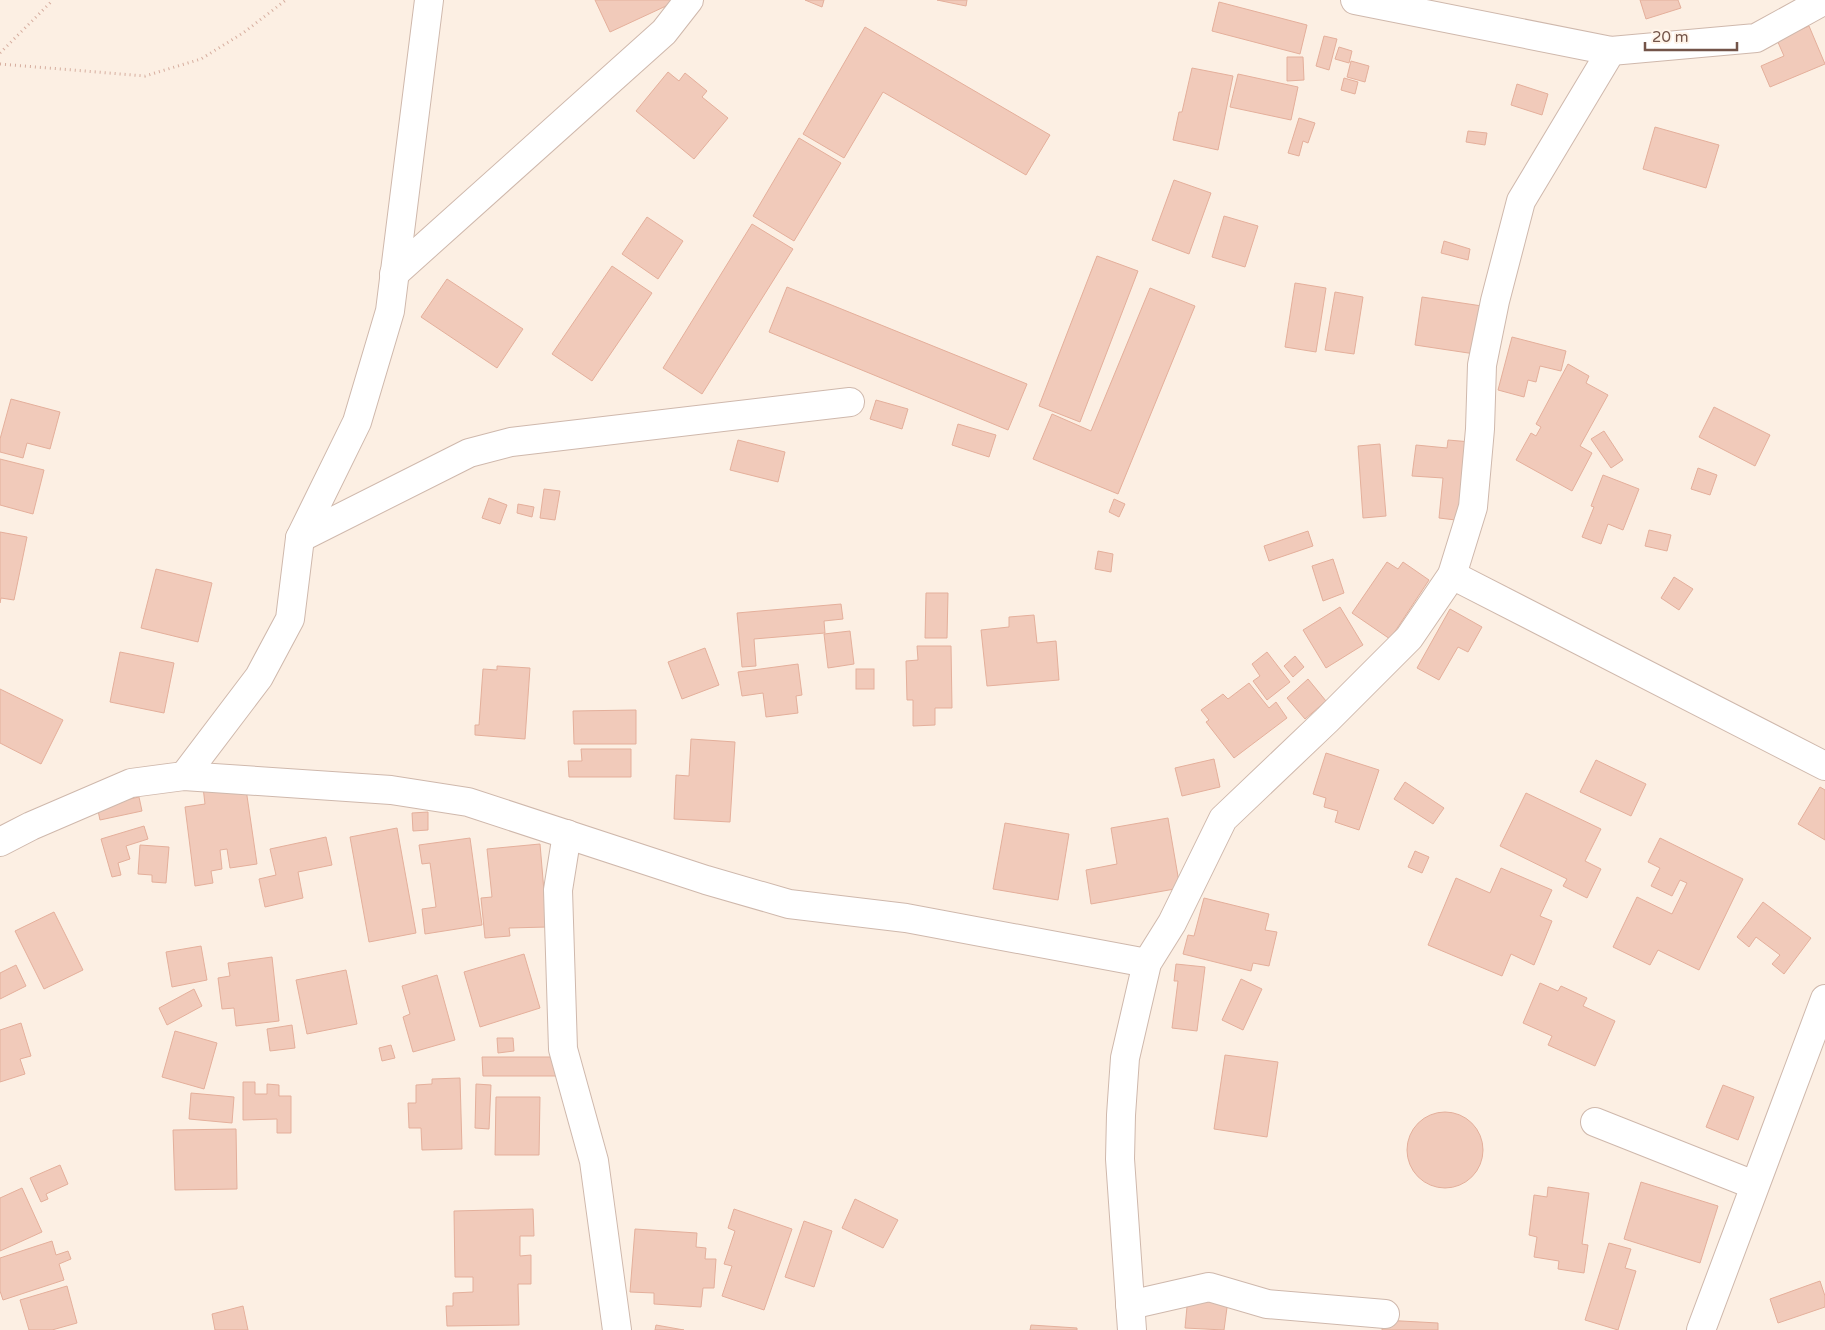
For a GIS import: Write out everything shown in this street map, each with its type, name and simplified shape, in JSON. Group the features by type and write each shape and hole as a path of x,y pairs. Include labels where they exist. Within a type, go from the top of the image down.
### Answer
{"street":[{"path":"184,776 259,677 290,619 300,538 357,422 390,311 429,0"},
{"path":"394,274 664,32 689,0"},
{"path":"1355,0 1611,51 1756,38 1825,0"},
{"path":"1385,1314 1267,1304 1209,1287 1131,1318 1120,1159 1125,1058 1147,963 1172,923 1224,820 1409,638 1452,575 1473,507 1480,429 1482,365 1495,301 1521,201 1611,51"},
{"path":"300,538 469,453 511,442 850,402"},
{"path":"1452,575 1825,766"},
{"path":"0,842 31,826 131,783 184,776 391,790 468,802 706,880 789,904 906,918 1147,963"},
{"path":"567,834 558,890 564,1049 594,1161 617,1330"},
{"path":"1701,1330 1825,999"},
{"path":"1595,1122 1754,1185"}],"path":[{"path":"0,54 53,0"},
{"path":"0,64 145,76 201,59 243,34 286,0"}],"building":[{"path":"595,0 679,0 610,32"},
{"path":"805,0 824,0 822,7"},
{"path":"937,0 967,0 966,6"},
{"path":"1640,0 1678,0 1681,8 1646,19"},
{"path":"1219,2 1307,25 1300,54 1212,31"},
{"path":"1809,26 1825,64 1770,87 1761,66 1784,56 1777,40"},
{"path":"865,27 1050,135 1026,175 883,92 844,158 803,134"},
{"path":"1324,36 1337,39 1329,70 1316,66"},
{"path":"1339,47 1352,51 1349,63 1335,59"},
{"path":"1287,57 1303,57 1304,80 1287,81"},
{"path":"1351,61 1369,66 1365,82 1347,77"},
{"path":"1192,68 1233,76 1218,150 1173,140 1179,112 1182,112"},
{"path":"668,72 679,81 685,73 707,91 702,97 728,118 694,159 636,111"},
{"path":"1238,74 1298,87 1291,120 1230,107"},
{"path":"1344,78 1358,82 1355,94 1341,90"},
{"path":"1517,84 1548,94 1542,115 1511,105"},
{"path":"1299,118 1315,123 1308,143 1303,141 1299,156 1288,153"},
{"path":"1655,127 1719,145 1706,188 1643,169"},
{"path":"1468,131 1487,133 1485,145 1466,142"},
{"path":"799,138 841,163 794,241 753,216"},
{"path":"1174,180 1211,193 1189,254 1152,240"},
{"path":"1224,216 1258,226 1245,267 1212,257"},
{"path":"647,217 683,241 658,279 622,254"},
{"path":"752,224 793,249 702,394 663,368"},
{"path":"1444,241 1470,249 1468,260 1441,253"},
{"path":"1097,256 1138,271 1080,422 1039,406"},
{"path":"612,266 652,293 592,381 552,354"},
{"path":"447,279 523,329 497,368 421,317"},
{"path":"1295,283 1326,288 1316,352 1285,347"},
{"path":"787,287 1027,384 1008,430 769,332"},
{"path":"1150,288 1195,306 1118,494 1033,459 1052,414 1091,431"},
{"path":"1335,292 1363,297 1354,354 1325,350"},
{"path":"1422,297 1482,306 1475,354 1415,345"},
{"path":"1512,337 1566,351 1561,371 1540,366 1536,382 1528,380 1524,397 1498,390"},
{"path":"1568,364 1589,376 1586,383 1608,395 1580,446 1592,453 1572,491 1516,460 1531,433 1536,436 1541,427 1536,424"},
{"path":"11,399 60,412 50,449 27,443 23,458 0,452 0,439"},
{"path":"876,400 908,409 902,429 870,419"},
{"path":"1714,407 1770,435 1755,466 1699,437"},
{"path":"958,424 996,435 989,457 952,445"},
{"path":"1604,431 1623,460 1611,468 1591,439"},
{"path":"738,440 785,452 778,482 730,470"},
{"path":"1448,440 1471,442 1464,521 1439,518 1443,478 1412,476 1416,445 1447,448"},
{"path":"1380,444 1386,516 1363,518 1358,446"},
{"path":"0,459 44,470 33,514 0,505"},
{"path":"1698,468 1717,475 1710,495 1691,489"},
{"path":"1603,475 1639,489 1623,530 1608,524 1601,544 1582,537 1594,507 1591,506"},
{"path":"544,489 560,491 555,520 540,518"},
{"path":"489,498 507,505 500,524 482,518"},
{"path":"1114,499 1125,504 1119,517 1109,512"},
{"path":"518,504 534,507 532,517 517,513"},
{"path":"1649,530 1671,535 1667,551 1645,546"},
{"path":"1308,531 1313,546 1269,561 1264,546"},
{"path":"0,532 27,537 14,600 1,598 0,603"},
{"path":"1098,551 1113,554 1111,572 1095,569"},
{"path":"1333,559 1344,593 1323,601 1312,566"},
{"path":"1387,562 1398,569 1403,562 1429,580 1390,639 1352,613"},
{"path":"156,569 212,583 198,642 141,628"},
{"path":"1674,577 1693,589 1679,610 1661,598"},
{"path":"926,593 948,593 947,638 925,638"},
{"path":"841,604 843,619 824,621 825,633 754,639 756,666 742,667 737,613"},
{"path":"1340,607 1363,645 1326,668 1303,630"},
{"path":"1450,609 1482,627 1468,652 1458,647 1439,680 1417,668"},
{"path":"1034,615 1037,643 1056,641 1059,680 987,686 981,630 1009,627 1009,617"},
{"path":"850,631 854,664 828,668 824,634"},
{"path":"917,646 951,646 952,708 935,708 935,725 913,726 913,700 907,700 906,661 918,660"},
{"path":"705,648 719,685 682,699 668,662"},
{"path":"120,652 174,663 164,713 110,702"},
{"path":"1267,652 1290,682 1267,700 1253,681 1260,676 1252,664"},
{"path":"1295,656 1304,667 1293,677 1284,666"},
{"path":"798,664 802,695 796,696 798,713 766,717 763,693 742,696 738,672"},
{"path":"497,666 530,668 525,739 475,735 475,725 479,725 483,669 497,670"},
{"path":"856,669 874,669 874,689 856,689"},
{"path":"1308,679 1326,701 1305,719 1287,698"},
{"path":"1249,683 1269,708 1276,702 1287,718 1234,758 1206,722 1209,720 1201,710 1223,694 1228,699"},
{"path":"0,689 63,720 41,764 0,743"},
{"path":"636,710 636,744 574,744 573,711"},
{"path":"691,739 735,742 730,822 674,819 676,775 689,776"},
{"path":"581,749 631,749 631,777 569,777 568,761 582,761"},
{"path":"1326,753 1379,770 1359,830 1335,822 1338,811 1324,807 1326,798 1313,794"},
{"path":"1214,759 1220,787 1182,796 1175,768"},
{"path":"1596,760 1646,784 1631,816 1580,792"},
{"path":"1405,782 1444,808 1433,824 1394,799"},
{"path":"203,787 246,789 257,864 230,868 227,849 220,850 222,869 211,871 213,883 195,886 185,807 205,804"},
{"path":"1820,787 1825,790 1825,840 1798,824"},
{"path":"1526,793 1601,829 1585,861 1601,869 1587,898 1563,886 1567,879 1500,846"},
{"path":"139,797 142,811 100,820 97,806"},
{"path":"428,812 428,830 413,831 412,813"},
{"path":"1168,818 1180,888 1091,904 1086,870 1117,864 1111,828"},
{"path":"1005,823 1069,834 1058,900 993,889"},
{"path":"144,826 148,839 126,846 130,859 118,863 121,875 112,877 101,839"},
{"path":"397,828 416,933 369,942 350,837"},
{"path":"326,837 332,865 298,872 303,898 265,907 259,879 276,875 270,849"},
{"path":"470,838 482,925 425,934 422,909 436,907 430,863 422,864 419,845"},
{"path":"1660,838 1743,879 1699,970 1658,950 1650,965 1613,947 1637,897 1672,914 1687,883 1680,880 1672,896 1651,886 1660,868 1648,862"},
{"path":"540,844 547,927 509,928 510,936 485,938 481,898 492,897 487,849"},
{"path":"140,845 169,847 166,883 152,882 152,875 138,874"},
{"path":"1415,851 1429,857 1422,873 1408,867"},
{"path":"1501,868 1552,890 1540,916 1552,921 1534,965 1511,954 1502,976 1428,945 1456,878 1490,893"},
{"path":"1204,898 1269,914 1265,930 1277,932 1269,966 1253,963 1251,971 1183,954 1188,935 1194,936"},
{"path":"1763,902 1811,938 1784,974 1772,964 1780,955 1756,937 1749,947 1737,937"},
{"path":"54,912 83,970 44,989 15,931"},
{"path":"201,946 207,980 172,987 166,952"},
{"path":"524,954 540,1008 480,1027 464,972"},
{"path":"272,957 279,1021 236,1026 234,1008 222,1009 218,978 230,976 228,963"},
{"path":"1176,964 1205,967 1197,1031 1172,1028 1178,981 1174,981"},
{"path":"16,965 26,986 0,999 0,973"},
{"path":"346,970 357,1024 307,1034 296,980"},
{"path":"437,975 455,1040 413,1052 403,1017 410,1014 402,986"},
{"path":"1241,979 1262,989 1243,1030 1222,1020"},
{"path":"1540,983 1558,991 1561,986 1587,998 1583,1006 1615,1021 1595,1066 1548,1045 1552,1036 1523,1023"},
{"path":"194,989 202,1006 167,1025 159,1008"},
{"path":"21,1023 31,1056 20,1059 25,1074 0,1082 0,1030"},
{"path":"292,1025 295,1048 270,1051 267,1029"},
{"path":"175,1031 217,1043 204,1089 162,1077"},
{"path":"497,1038 513,1038 514,1051 498,1053"},
{"path":"391,1045 395,1058 382,1061 379,1048"},
{"path":"1225,1055 1278,1062 1267,1137 1214,1129"},
{"path":"482,1057 560,1057 560,1076 483,1076"},
{"path":"460,1078 462,1149 422,1150 421,1128 409,1128 408,1103 416,1103 416,1085 432,1084 432,1079"},
{"path":"243,1082 255,1082 255,1094 267,1094 267,1084 279,1085 279,1096 291,1096 291,1133 277,1133 277,1119 243,1120"},
{"path":"476,1084 491,1085 489,1129 475,1128"},
{"path":"1723,1085 1754,1097 1738,1140 1706,1127"},
{"path":"191,1093 234,1097 232,1123 189,1119"},
{"path":"496,1097 540,1097 539,1155 495,1155"},
{"path":"1445,1112 1459,1115 1472,1123 1480,1136 1483,1150 1480,1164 1472,1177 1459,1185 1445,1188 1431,1185 1418,1177 1410,1164 1407,1150 1410,1136 1418,1123 1431,1115"},
{"path":"236,1129 237,1189 175,1190 173,1130"},
{"path":"60,1165 68,1184 46,1194 48,1199 41,1202 30,1178"},
{"path":"1641,1182 1718,1206 1700,1263 1624,1239"},
{"path":"1548,1187 1589,1193 1582,1244 1588,1245 1584,1273 1558,1269 1559,1261 1534,1257 1537,1237 1529,1235 1534,1195 1547,1197"},
{"path":"22,1188 42,1232 0,1251 0,1198"},
{"path":"855,1199 898,1220 883,1248 842,1228"},
{"path":"533,1209 534,1236 520,1236 520,1256 531,1255 531,1284 518,1284 519,1325 447,1326 446,1306 453,1306 453,1293 473,1292 473,1277 455,1277 454,1211"},
{"path":"734,1209 792,1229 764,1310 722,1296 732,1266 724,1264 735,1231 728,1228"},
{"path":"804,1221 832,1231 814,1287 785,1277"},
{"path":"635,1229 697,1233 696,1247 706,1248 705,1259 716,1259 714,1288 703,1288 701,1307 654,1304 654,1293 630,1292"},
{"path":"52,1241 56,1255 68,1251 71,1259 59,1264 64,1280 3,1300 0,1291 0,1258"},
{"path":"1609,1243 1631,1249 1625,1268 1636,1271 1618,1330 1585,1320"},
{"path":"1820,1281 1825,1296 1825,1307 1778,1323 1770,1299"},
{"path":"67,1286 77,1323 52,1330 29,1330 20,1300"},
{"path":"1188,1296 1228,1300 1224,1330 1185,1328"},
{"path":"243,1306 248,1330 215,1330 212,1314"},
{"path":"1383,1320 1438,1323 1438,1330 1382,1330"},
{"path":"656,1325 684,1330 655,1330"},
{"path":"1031,1325 1077,1328 1077,1330 1030,1330"}]}
